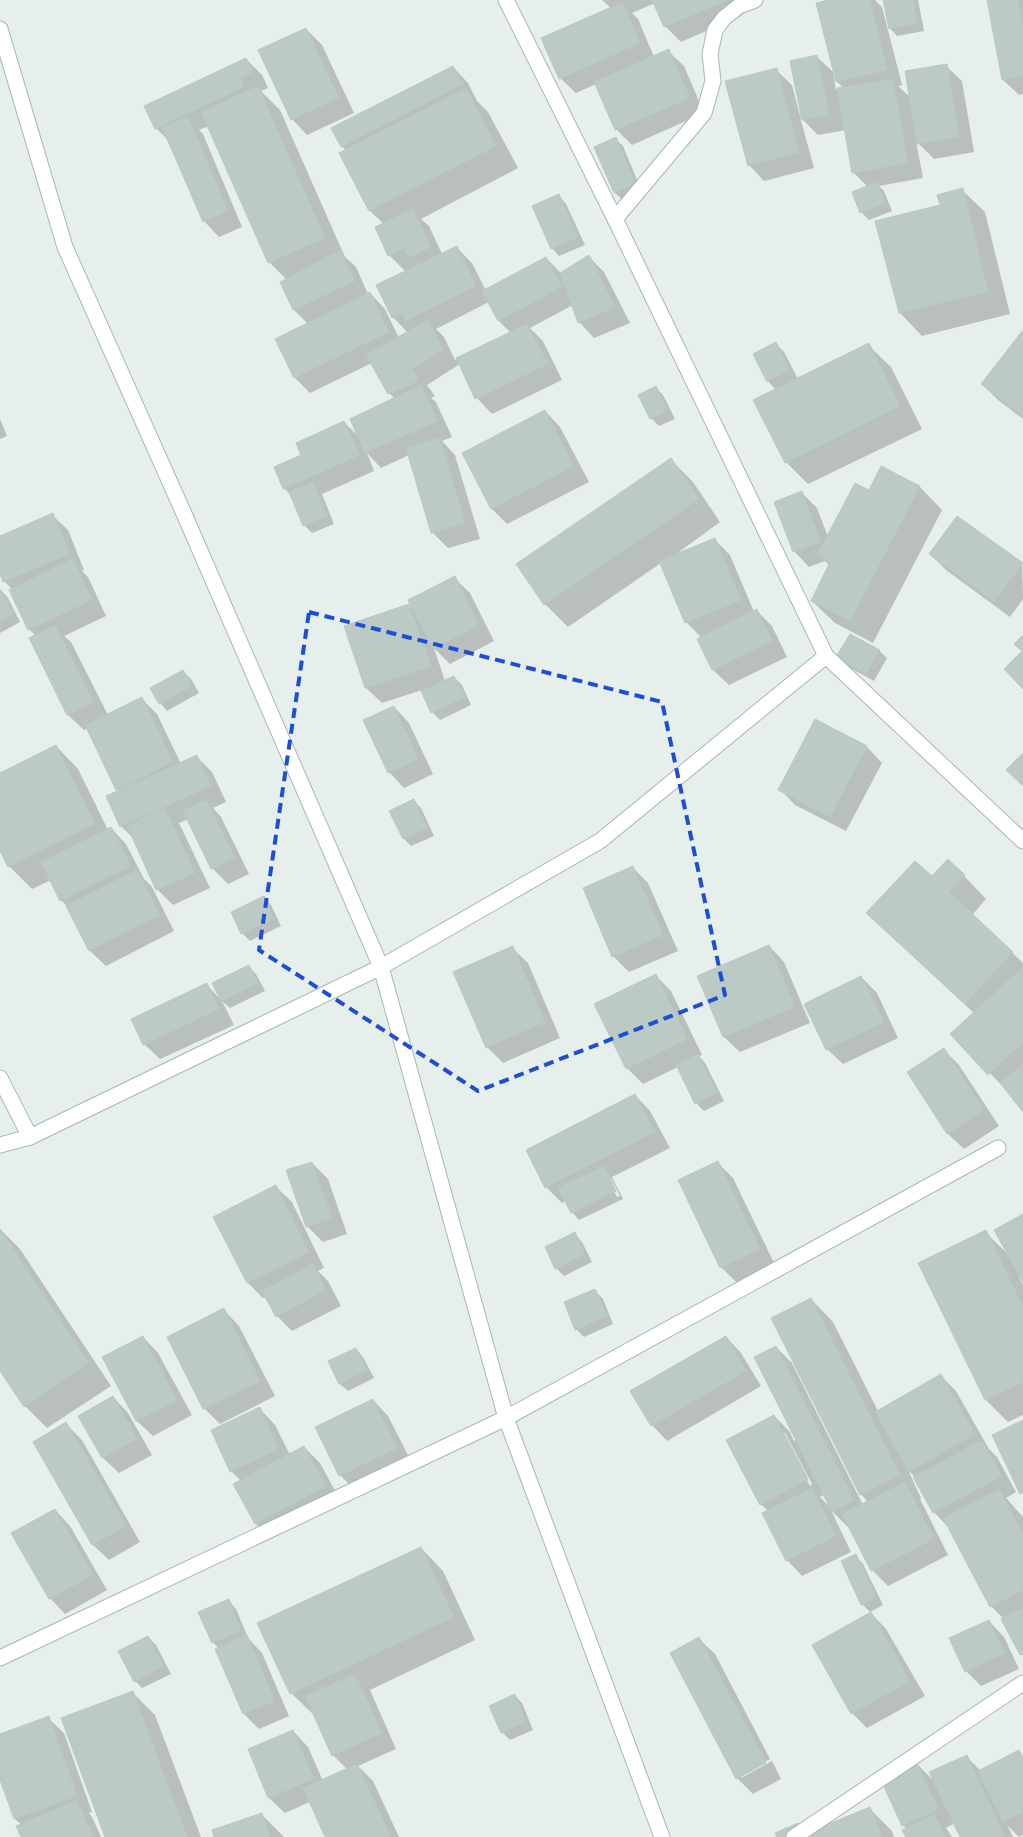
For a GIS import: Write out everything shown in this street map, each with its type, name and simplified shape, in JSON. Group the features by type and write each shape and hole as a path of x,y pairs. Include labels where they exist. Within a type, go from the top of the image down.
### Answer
{"street":[{"path":"506,0 615,219 826,656 1023,841"},
{"path":"615,219 704,113 713,81 710,54 715,30 724,18 739,6 755,0"},
{"path":"0,29 65,247 185,516 381,967 506,1418 662,1837"},
{"path":"0,1145 30,1137 381,967 600,841 826,656"},
{"path":"0,1078 30,1137"},
{"path":"0,1658 506,1418 998,1148"},
{"path":"794,1837 1023,1683"}],"highlighted area":[{"path":"309,612 662,702 725,995 478,1091 259,950"}],"building":[{"path":"652,0 726,0 726,1 664,27"},
{"path":"829,0 870,0 887,70 836,82 816,3"},
{"path":"883,0 913,0 917,23 889,29"},
{"path":"987,0 1018,0 1023,29 1023,76 1002,80"},
{"path":"623,2 640,43 559,79 541,38"},
{"path":"306,28 339,98 291,120 258,50"},
{"path":"669,49 690,98 615,130 594,82"},
{"path":"817,55 829,115 802,120 790,61"},
{"path":"246,58 253,72 240,78 244,87 155,129 144,106"},
{"path":"947,64 959,137 917,144 905,71"},
{"path":"453,66 463,84 341,147 331,128"},
{"path":"777,68 799,152 748,166 725,81"},
{"path":"893,79 908,163 852,173 837,88"},
{"path":"258,86 325,238 268,263 201,112"},
{"path":"466,88 496,146 369,211 339,153"},
{"path":"188,117 228,211 203,222 162,127"},
{"path":"616,137 635,184 614,193 594,147"},
{"path":"877,182 886,203 860,213 852,192"},
{"path":"963,188 988,292 899,313 875,221 940,205 937,195"},
{"path":"559,194 578,237 551,249 532,206"},
{"path":"413,209 431,247 408,258 403,249 388,256 375,227"},
{"path":"457,246 476,286 405,321 402,313 392,318 376,285"},
{"path":"340,250 355,281 293,310 280,282"},
{"path":"589,255 615,307 578,323 560,273"},
{"path":"546,257 562,287 498,321 482,291"},
{"path":"370,292 389,332 294,378 275,339"},
{"path":"428,320 443,350 412,369 420,380 388,394 366,355"},
{"path":"527,324 548,364 475,399 456,358"},
{"path":"1023,330 1023,417 981,384"},
{"path":"776,342 790,370 767,382 753,354"},
{"path":"869,343 900,406 785,463 753,400"},
{"path":"421,385 438,421 365,453 350,419"},
{"path":"656,386 668,411 650,419 638,395"},
{"path":"545,410 574,466 491,509 462,453"},
{"path":"344,421 360,455 283,489 274,467 301,455 296,443"},
{"path":"440,438 465,523 431,533 406,448"},
{"path":"671,458 699,499 544,605 516,564"},
{"path":"881,466 920,486 850,621 811,601 830,562 817,555 855,483 869,490"},
{"path":"313,482 327,516 303,526 289,492"},
{"path":"802,491 821,542 793,552 774,502"},
{"path":"53,513 70,554 3,582 0,574 0,536"},
{"path":"957,516 1023,563 994,602 929,554"},
{"path":"715,538 741,600 685,623 659,561"},
{"path":"73,559 92,600 28,630 9,590"},
{"path":"455,576 479,625 433,649 408,600"},
{"path":"0,589 14,615 0,621"},
{"path":"409,604 431,666 365,688 344,626"},
{"path":"757,609 772,641 712,670 697,639"},
{"path":"55,625 94,702 67,715 29,638"},
{"path":"850,634 880,650 866,674 836,657"},
{"path":"1023,635 1023,689 1004,669 1022,651 1014,644"},
{"path":"183,670 192,686 159,704 150,688"},
{"path":"454,676 465,697 431,713 421,691"},
{"path":"142,697 173,762 116,790 85,725"},
{"path":"394,706 418,759 388,773 363,720"},
{"path":"815,719 867,746 830,817 778,790"},
{"path":"56,745 95,824 8,867 0,851 0,773"},
{"path":"1023,753 1023,786 1006,770"},
{"path":"197,755 211,786 120,827 106,796"},
{"path":"414,799 427,828 403,839 389,811"},
{"path":"206,800 235,858 211,869 183,811"},
{"path":"165,808 195,873 156,890 127,826"},
{"path":"111,827 131,866 60,901 41,862"},
{"path":"948,859 965,875 949,892 1013,952 965,1004 866,913 915,861 932,876"},
{"path":"633,866 663,935 612,957 583,888"},
{"path":"137,870 160,915 89,951 66,906"},
{"path":"264,896 274,918 241,934 231,912"},
{"path":"769,945 795,1007 723,1037 697,976"},
{"path":"513,946 545,1022 486,1048 453,972"},
{"path":"249,965 258,983 221,1001 212,983"},
{"path":"1023,967 1023,1042 988,1075 950,1034"},
{"path":"656,974 687,1039 626,1069 594,1004"},
{"path":"861,976 884,1022 826,1050 804,1004"},
{"path":"207,983 219,1009 143,1045 131,1019"},
{"path":"944,1048 984,1110 947,1134 907,1072"},
{"path":"698,1054 717,1093 695,1104 676,1065"},
{"path":"1023,1064 1023,1112 1000,1083"},
{"path":"635,1094 655,1132 545,1188 526,1150"},
{"path":"718,1161 760,1249 720,1268 678,1180"},
{"path":"312,1162 332,1218 306,1227 286,1170"},
{"path":"604,1166 616,1191 571,1213 558,1188"},
{"path":"276,1185 309,1252 247,1283 213,1217"},
{"path":"1023,1214 1023,1282 994,1230"},
{"path":"0,1229 89,1363 24,1407 0,1371"},
{"path":"986,1230 1023,1307 1023,1382 985,1400 918,1263"},
{"path":"575,1232 585,1254 555,1269 545,1247"},
{"path":"313,1264 326,1290 276,1317 262,1291"},
{"path":"595,1289 607,1316 575,1330 564,1302"},
{"path":"811,1298 900,1475 860,1495 771,1318"},
{"path":"224,1308 260,1381 203,1409 167,1337"},
{"path":"143,1336 177,1400 136,1421 102,1357"},
{"path":"726,1336 746,1371 651,1426 630,1391"},
{"path":"776,1346 854,1500 832,1512 754,1357"},
{"path":"356,1348 367,1370 339,1384 328,1361"},
{"path":"941,1374 975,1434 909,1472 875,1412"},
{"path":"113,1396 137,1439 102,1458 78,1416"},
{"path":"373,1399 397,1448 339,1476 315,1427"},
{"path":"260,1407 279,1449 230,1472 211,1430"},
{"path":"774,1415 808,1479 760,1505 726,1440"},
{"path":"1023,1420 1023,1493 1020,1494 992,1435"},
{"path":"66,1422 126,1526 92,1545 33,1442"},
{"path":"982,1440 1002,1476 933,1513 913,1477"},
{"path":"304,1446 326,1486 255,1524 233,1484"},
{"path":"905,1482 934,1539 871,1571 842,1514"},
{"path":"812,1488 836,1536 786,1561 762,1513"},
{"path":"999,1489 1023,1534 1023,1590 990,1607 943,1518"},
{"path":"55,1509 93,1575 49,1599 11,1533"},
{"path":"421,1547 454,1617 290,1694 257,1623"},
{"path":"856,1554 876,1597 861,1605 841,1561"},
{"path":"229,1599 241,1631 212,1643 198,1612"},
{"path":"1023,1608 1023,1654 1020,1655 1001,1619"},
{"path":"871,1612 910,1681 851,1714 812,1645"},
{"path":"989,1620 1005,1653 965,1672 949,1638"},
{"path":"247,1635 275,1701 243,1714 215,1649"},
{"path":"148,1636 164,1666 134,1682 118,1651"},
{"path":"699,1637 766,1763 736,1779 670,1653"},
{"path":"355,1674 382,1733 332,1756 305,1696"},
{"path":"133,1691 187,1837 105,1837 61,1718"},
{"path":"515,1694 526,1722 501,1733 489,1706"},
{"path":"49,1716 77,1796 14,1819 0,1780 0,1734"},
{"path":"293,1730 314,1779 268,1798 248,1749"},
{"path":"1019,1750 1023,1758 1023,1812 1003,1822 978,1771"},
{"path":"967,1755 1005,1837 960,1837 929,1772"},
{"path":"916,1761 938,1809 902,1826 880,1778"},
{"path":"357,1764 391,1837 325,1837 303,1788"},
{"path":"77,1800 93,1837 21,1837 16,1826"},
{"path":"870,1807 882,1837 811,1837 809,1832"},
{"path":"262,1813 270,1837 214,1837 212,1830"},
{"path":"934,1814 946,1837 906,1837 902,1830"},
{"path":"798,1823 805,1837 777,1837 775,1833"}]}
